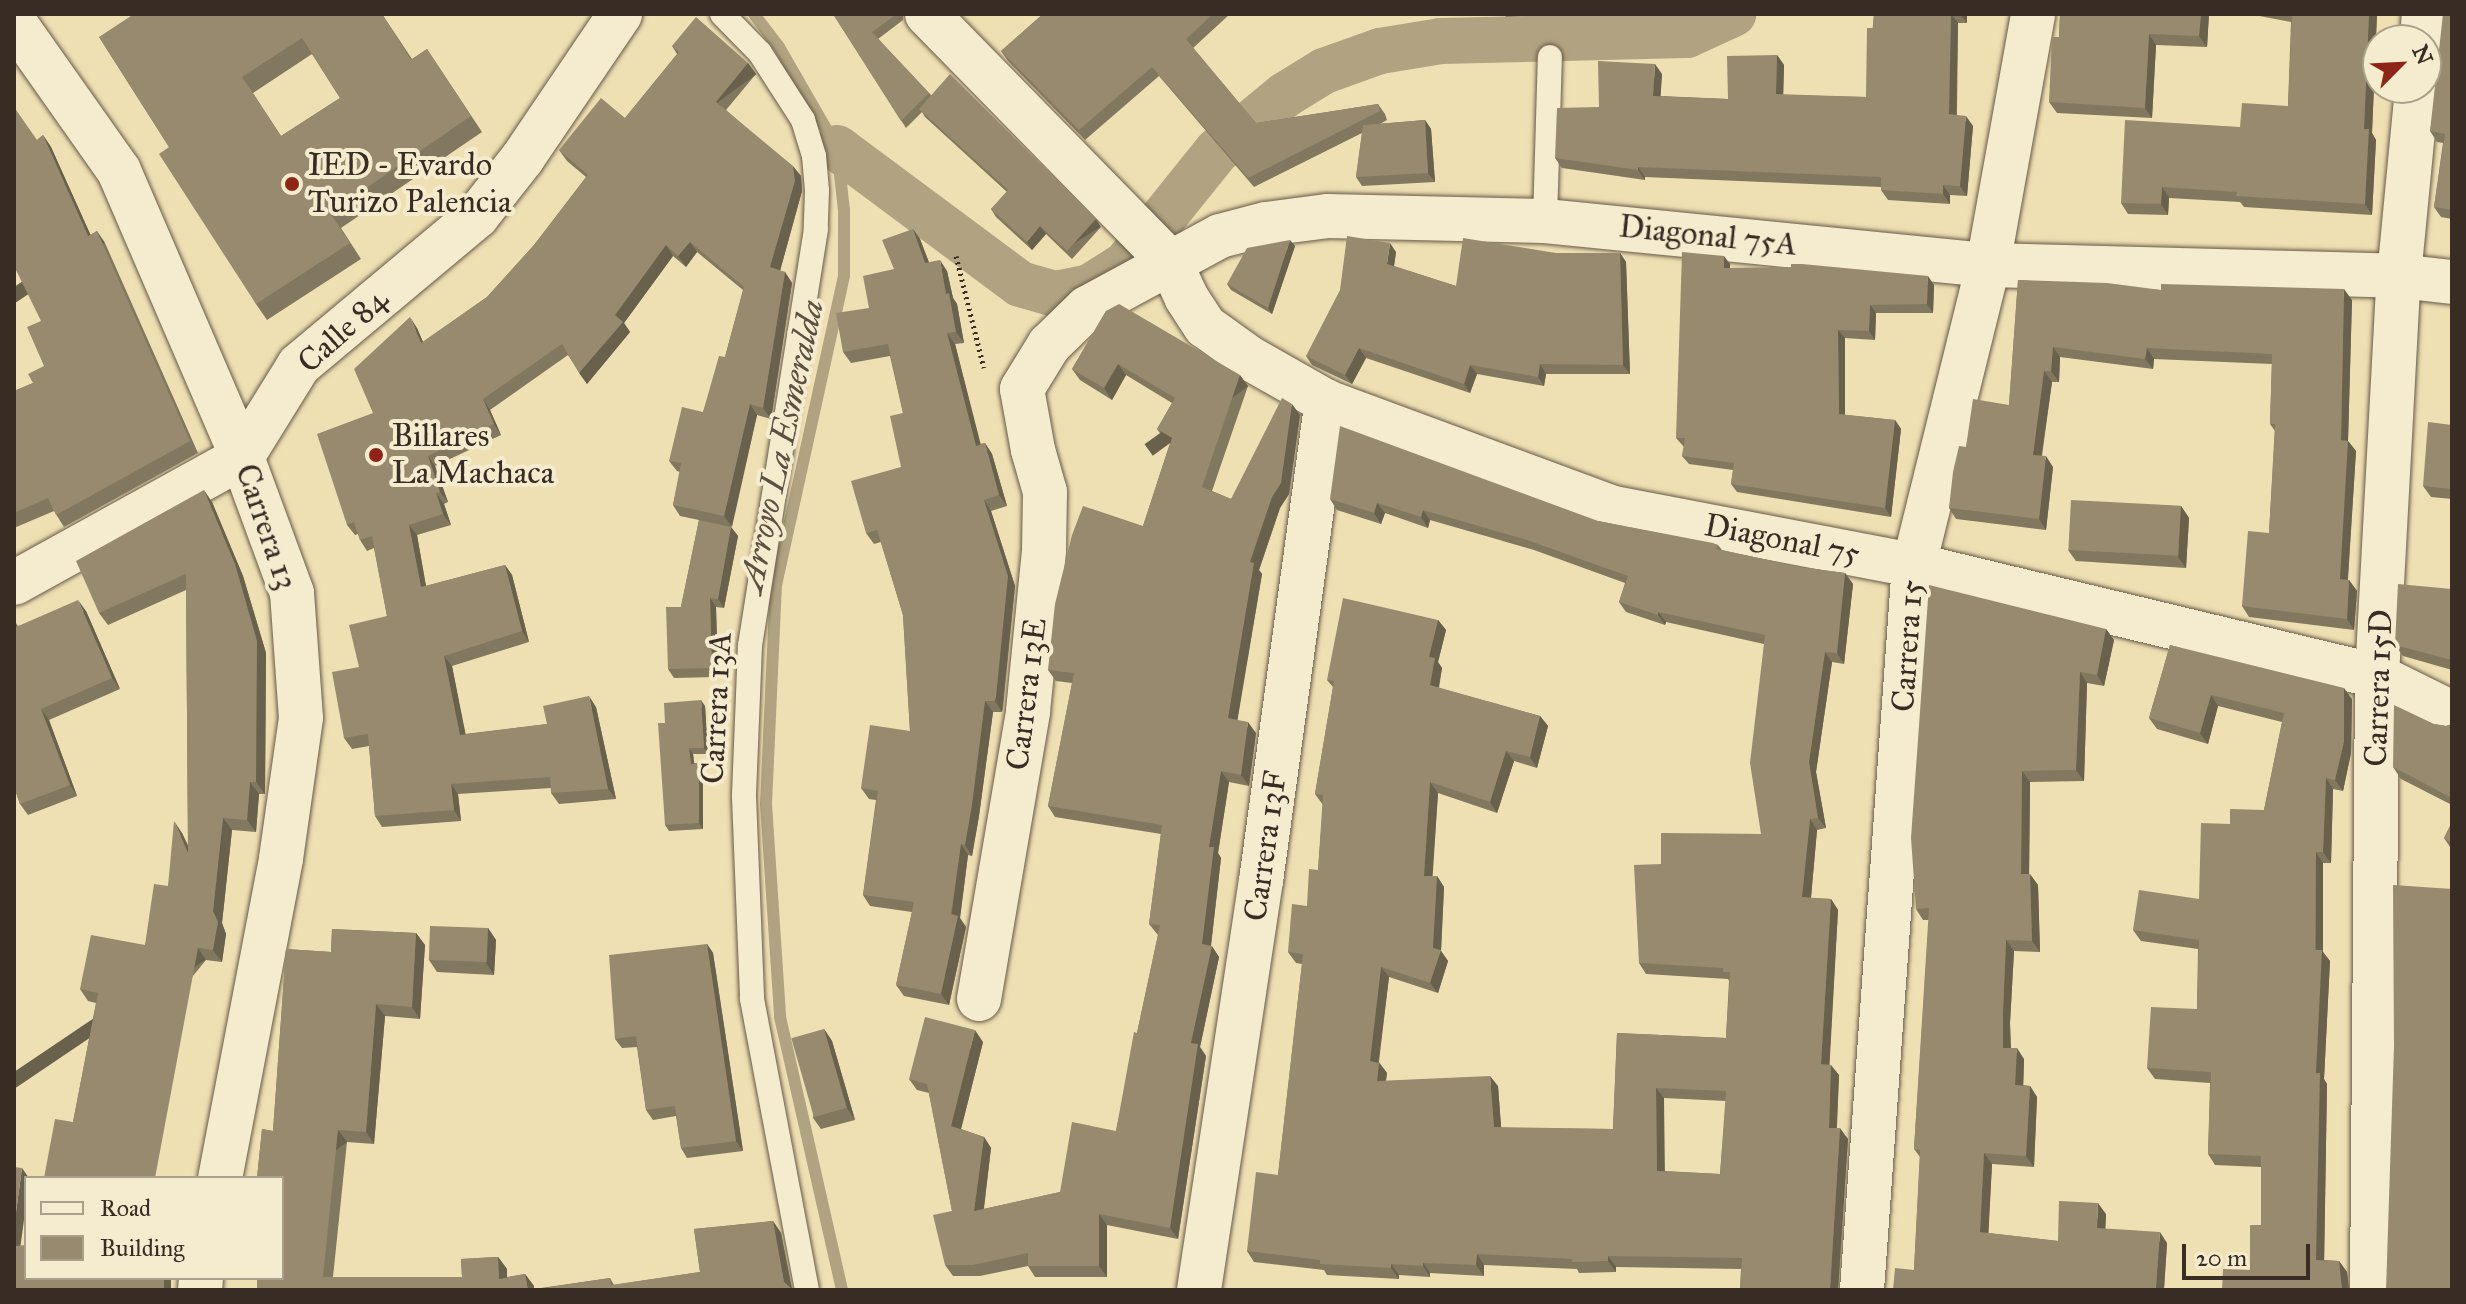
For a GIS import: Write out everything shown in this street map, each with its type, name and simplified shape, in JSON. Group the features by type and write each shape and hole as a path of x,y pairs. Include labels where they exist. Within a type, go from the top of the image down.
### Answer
{"street":[{"name":"Calle 84","path":"14,583 242,457 299,365 477,216 522,159 620,14"},
{"name":"Carrera 15","path":"1862,1290 1914,565 1988,265 2033,14"},
{"path":"944,20 1154,246"},
{"name":"Carrera 13","path":"14,22 119,171 242,457 292,593 301,718 281,859 220,1176"},
{"name":"Carrera 15D","path":"2372,1290 2377,676 2399,276 2415,104"},
{"name":"Diagonal 75A","path":"1022,389 1049,345 1154,246 1220,236 1266,224 1328,216 1545,221 1988,265 2399,276 2452,282"},
{"name":"Diagonal 75","path":"1154,246 1205,326 1251,359 1327,402 1614,508 1914,565 2377,676 2452,713"},
{"name":"Carrera 13E","path":"979,999 1028,711 1044,550 1045,492 1033,450 1022,389"},
{"name":"Carrera 13F","path":"1199,1290 1261,881 1327,402"}],"lane":[{"name":"Carrera 13A","path":"722,14 760,53 803,120 814,156 817,191 816,229 750,645 744,797 752,999 807,1290"},
{"path":"1545,221 1550,57"}],"building":[{"name":"IED - Evardo Turizo Palencia","path":"134,14 382,14 411,60 427,49 471,116 330,213 350,243 256,304 159,154 169,147 99,37","holes":["302,38 340,98 281,136 242,77"]},
{"path":"833,14 897,14 872,32 929,93 901,121"},
{"path":"1043,14 1213,14 1186,39 1256,123 1378,104 1380,111 1248,178 1152,67 1079,130 1001,51"},
{"path":"1874,14 1951,14 1949,114 1966,116 1960,186 1943,185 1943,194 1881,190 1881,177 1638,167 1638,170 1555,158 1557,108 1599,107 1598,61 1655,64 1653,96 1728,99 1727,56 1777,55 1776,94 1866,97 1867,28 1873,28"},
{"path":"2060,14 2201,14 2199,36 2149,34 2145,108 2049,102 2052,37 2059,37"},
{"path":"2292,14 2369,14 2369,24 2362,24 2362,104 2365,104 2364,129 2369,129 2365,204 2236,196 2237,192 2162,187 2161,204 2121,203 2125,120 2240,127 2242,103 2288,106"},
{"path":"2443,14 2452,14 2452,210 2434,207 2445,134 2430,131 2433,104 2442,104"},
{"path":"696,17 748,63 716,102 793,166 795,181 770,267 785,272 763,408 750,404 724,516 673,505 681,463 669,461 682,407 703,412 719,356 725,357 744,287 690,242 678,256 666,245 615,315 623,322 579,373 562,344 483,399 494,424 428,456 440,492 436,493 443,514 409,525 421,587 505,565 522,631 444,656 460,735 547,724 543,706 589,696 608,789 551,793 550,777 451,784 454,810 375,816 368,734 344,738 332,672 359,667 349,625 387,616 372,536 360,540 354,522 347,525 317,434 373,413 354,369 410,317 421,343 487,297 534,245 588,175 559,150 601,98 625,118 679,52 672,46"},
{"path":"950,74 1096,219 1067,251 1040,226 1027,242 991,209 1008,190 919,109"},
{"path":"14,107 37,140 43,135 88,236 97,231 190,441 56,515 48,498 14,513 14,391 33,383 28,374 44,366 27,327 41,321 14,266"},
{"path":"1425,120 1428,173 1356,177 1363,125"},
{"path":"913,229 925,263 940,260 956,332 947,333 976,446 985,443 999,495 984,500 1008,576 996,697 995,701 985,701 972,805 965,845 961,844 951,914 958,916 941,994 896,985 914,902 863,895 878,791 861,788 870,725 910,731 903,615 877,530 866,533 851,481 901,467 890,416 903,413 888,344 843,352 836,313 869,308 863,276 894,269 882,240"},
{"path":"1347,236 1390,243 1387,264 1456,286 1463,238 1556,253 1620,253 1623,365 1540,364 1538,377 1470,365 1464,384 1359,348 1345,375 1306,356 1340,290"},
{"path":"1290,240 1268,308 1227,284 1247,248"},
{"path":"1682,252 1724,256 1724,268 1791,267 1791,264 1802,264 1928,276 1927,304 1870,305 1869,331 1838,330 1839,414 1895,420 1885,508 1731,484 1734,463 1682,456 1685,438 1676,438"},
{"path":"2018,280 2107,283 2161,290 2161,284 2344,289 2341,440 2348,441 2340,579 2349,580 2347,619 2242,606 2248,531 2269,533 2275,424 2270,424 2272,354 2147,348 2145,359 2053,347 2051,371 2044,371 2033,455 2046,456 2039,519 1949,508 1953,472 1959,446 1966,447 1973,399 2009,405"},
{"path":"1119,304 1240,375 1202,487 1231,499 1282,398 1292,404 1281,483 1272,497 1250,562 1254,563 1228,718 1248,722 1241,775 1221,771 1209,847 1214,847 1202,944 1212,946 1191,1043 1198,1044 1170,1228 1099,1214 1099,1266 1028,1266 1028,1253 973,1265 945,1265 933,1215 952,1211 927,1084 909,1079 925,1017 975,1030 951,1126 984,1137 974,1211 1060,1192 1072,1122 1116,1131 1134,1032 1137,1033 1160,925 1149,924 1162,825 1048,806 1074,673 1048,670 1055,604 1072,535 1083,506 1143,526 1172,438 1157,429 1175,398 1118,364 1104,388 1072,369 1106,311"},
{"path":"2428,422 2452,425 2452,489 2423,486"},
{"path":"1340,426 1598,521 1713,543 1718,545 1716,549 1800,567 1845,573 1837,653 1825,652 1809,762 1818,818 1810,819 1802,897 1831,899 1821,1064 1831,1065 1829,1128 1840,1128 1830,1290 1740,1290 1742,1258 1608,1256 1608,1261 1572,1262 1572,1259 1477,1254 1476,1265 1391,1264 1391,1268 1320,1264 1320,1260 1247,1251 1256,1172 1278,1175 1303,954 1288,952 1292,904 1307,906 1309,869 1318,870 1323,795 1315,794 1334,681 1327,680 1343,598 1438,620 1429,657 1435,658 1430,685 1540,716 1530,757 1506,751 1490,802 1430,782 1424,876 1437,876 1433,948 1441,950 1430,983 1381,967 1370,1061 1379,1063 1377,1081 1490,1076 1494,1127 1613,1129 1617,1033 1726,1038 1730,972 1723,972 1723,968 1639,963 1634,865 1661,864 1661,833 1761,834 1750,763 1765,635 1658,612 1658,615 1619,602 1628,576 1527,540 1423,510 1421,517 1377,503 1374,513 1330,499","holes":["1656,1088 1726,1091 1720,1174 1657,1171"]},
{"path":"204,490 235,564 257,641 256,782 250,782 247,820 223,818 213,911 218,922 213,950 198,948 155,1176 44,1176 55,1119 73,1122 98,993 80,989 91,935 145,945 154,884 168,886 174,821 188,853 186,574 99,613 76,561"},
{"path":"2071,500 2181,506 2178,556 2068,550"},
{"path":"699,520 731,527 718,599 710,598 712,668 668,669 666,607 681,607"},
{"path":"2398,584 2452,589 2452,660 2395,645"},
{"path":"1929,585 2106,629 2097,675 2080,672 2076,770 2022,771 2021,874 2030,874 2032,941 2006,940 2003,1048 2017,1048 2015,1085 2030,1086 2026,1156 1984,1153 1980,1232 2058,1241 2059,1201 2098,1203 2097,1228 2160,1232 2156,1288 2190,1290 1893,1290 1895,1268 1914,1270 1920,1150 1914,1149 1929,908 1916,909 1911,838"},
{"path":"78,600 112,678 41,709 70,785 20,804 14,787 14,622 16,627"},
{"path":"2170,645 2344,688 2344,742 2335,780 2326,778 2323,852 2316,852 2315,950 2322,950 2316,1073 2320,1073 2316,1260 2339,1261 2342,1290 2222,1290 2223,1269 2250,1270 2250,1225 2261,1225 2261,1156 2208,1154 2211,1072 2147,1068 2151,1007 2197,1009 2199,940 2133,930 2139,890 2199,899 2201,823 2230,824 2230,809 2264,810 2284,713 2211,695 2200,733 2149,718"},
{"path":"701,700 704,748 689,748 691,764 699,763 699,823 665,825 658,723 665,723 664,703"},
{"path":"2394,705 2434,724 2452,724 2452,798 2393,767"},
{"path":"2452,822 2452,843 2444,838"},
{"path":"2393,885 2452,889 2452,1290 2386,1290 2394,1046"},
{"path":"430,926 488,928 487,962 429,960"},
{"path":"332,929 416,933 412,1007 376,1004 366,1132 338,1130 323,1277 462,1277 461,1259 498,1257 499,1279 525,1274 528,1290 257,1290 257,1280 284,1280 284,1176 257,1176 262,1129 273,1131 286,949 331,952"},
{"path":"707,944 736,1141 681,1148 675,1106 646,1110 636,1036 615,1039 609,955"},
{"path":"824,1029 847,1108 814,1117 791,1038"},
{"path":"14,1167 22,1168 14,1227"},
{"path":"773,1221 784,1282 793,1290 531,1290 610,1278 611,1285 700,1272 694,1229"},
{"path":"24,1245 24,1280 164,1280 164,1290 14,1290 14,1246"}],"waterway":[{"name":"Arroyo La Esmeralda","path":"754,14 779,47 837,148 844,210 844,276 776,584 766,804 780,1017 842,1290"},
{"path":"837,148 1020,284 1055,294 1090,287 1126,264 1217,151 1285,95 1324,71 1380,51 1441,41 1687,35 1733,14"}],"place":[{"name":"IED - Evardo Turizo Palencia","path":"292,184"},
{"name":"Billares La Machaca","path":"376,455"}]}
